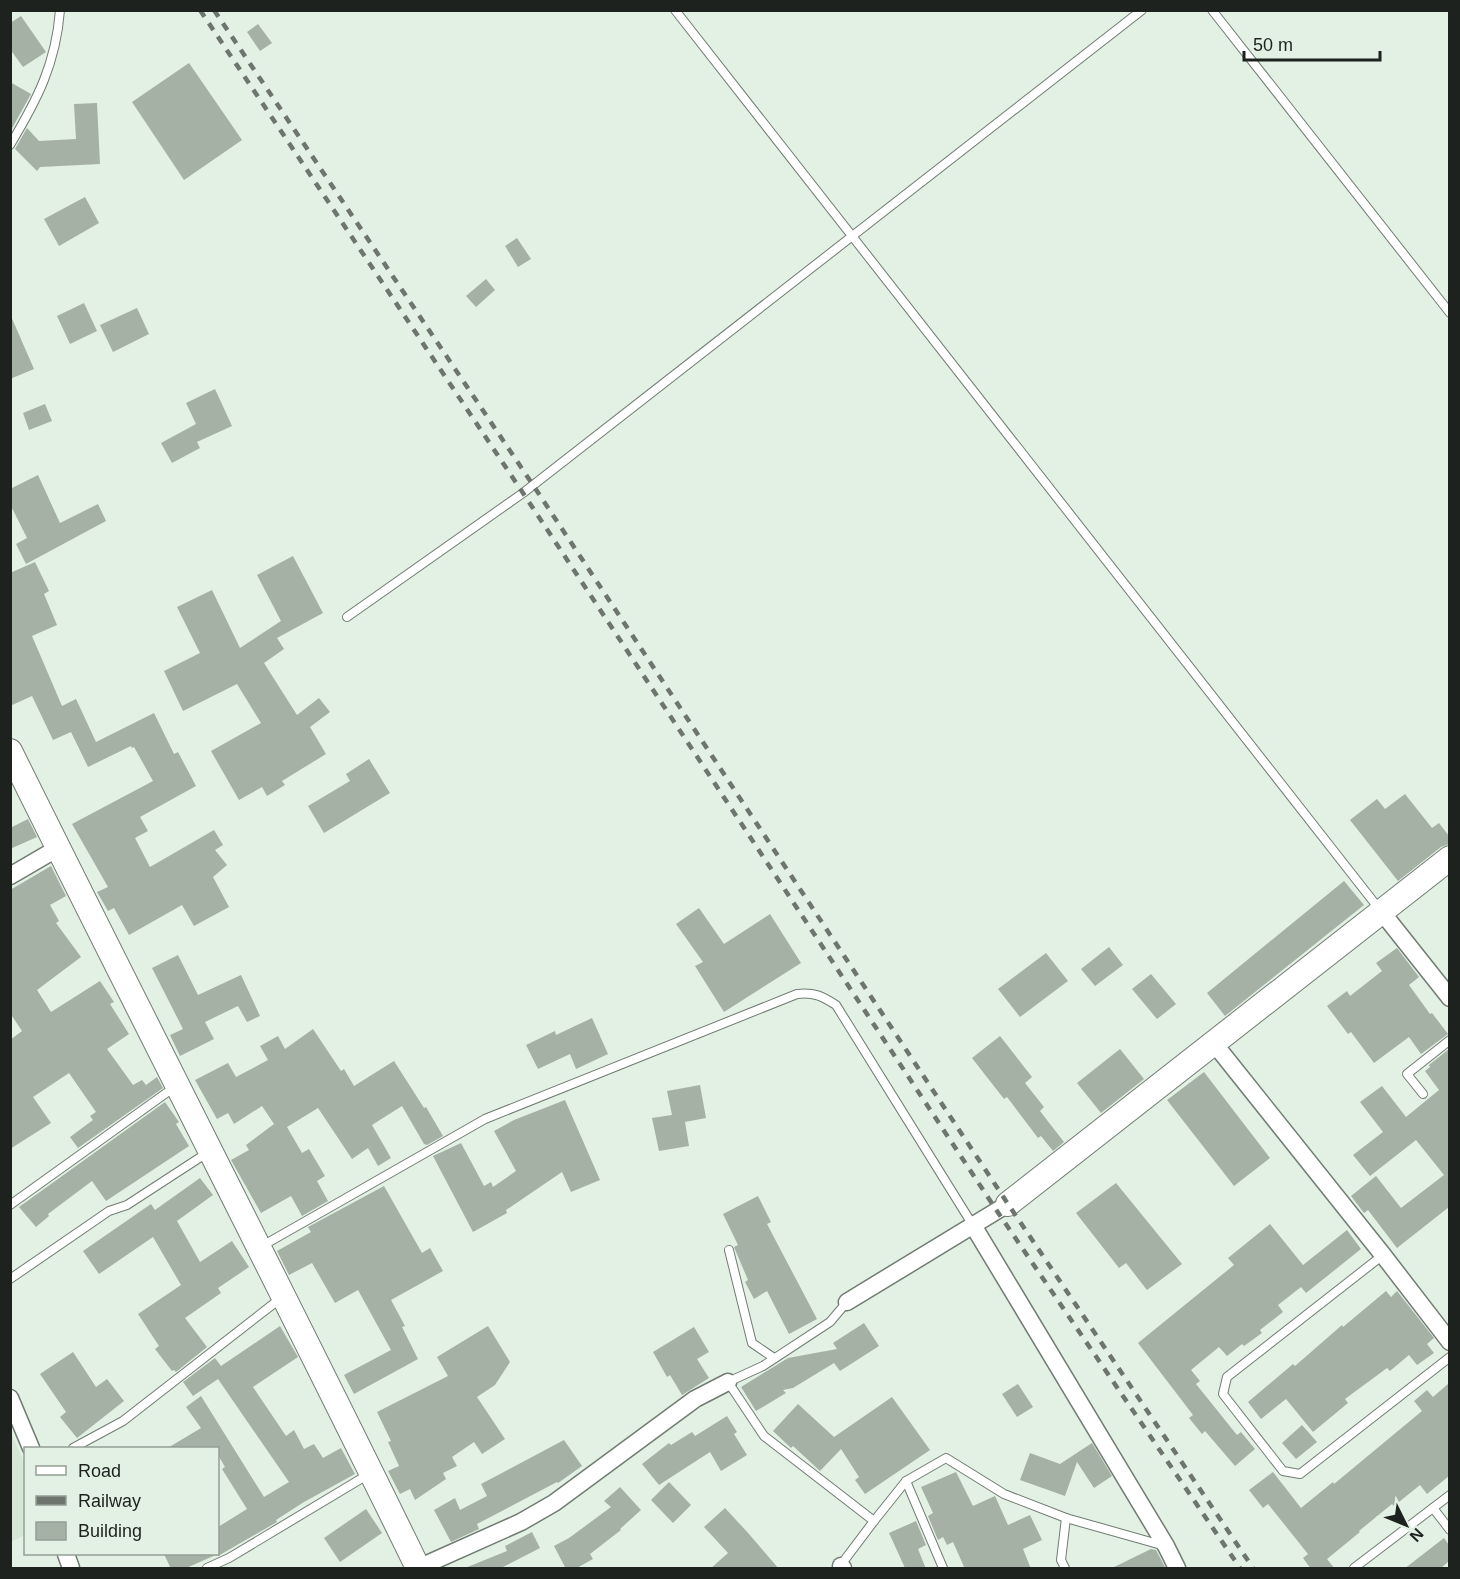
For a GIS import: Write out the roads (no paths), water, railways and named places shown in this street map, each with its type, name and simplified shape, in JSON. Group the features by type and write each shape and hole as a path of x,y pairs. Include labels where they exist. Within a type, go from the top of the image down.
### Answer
{"street":[{"path":"10,751 418,1568 521,1522 554,1503 695,1399 728,1382"},
{"path":"10,876 58,848"},
{"path":"847,1302 974,1227 1008,1204 1449,858"},
{"path":"1381,911 1449,998"},
{"path":"1213,1042 1383,1255 1449,1342"},
{"path":"974,1227 1166,1546 1177,1569"},
{"path":"10,1398 30,1447"}],"lane":[{"path":"10,145 32,108 51,65 60,10"},
{"path":"675,10 1381,911"},
{"path":"347,617 523,493 1142,10"},
{"path":"1212,10 1449,313"},
{"path":"259,1248 484,1119 797,994 812,993 823,996 836,1005 974,1227"},
{"path":"1423,1094 1407,1074 1449,1040"},
{"path":"10,1204 177,1086"},
{"path":"10,1279 109,1211 127,1205 210,1151"},
{"path":"729,1250 752,1343 774,1359"},
{"path":"1383,1255 1227,1377 1223,1394 1283,1471 1300,1474 1449,1357"},
{"path":"77,1447 123,1421 284,1296"},
{"path":"847,1302 830,1322 774,1359 728,1382 764,1436 874,1521"},
{"path":"841,1568 906,1481 946,1458 1004,1494 1066,1518 1166,1546"},
{"path":"207,1569 372,1473"},
{"path":"906,1481 943,1569"},
{"path":"1354,1569 1449,1494"},
{"path":"1433,1508 1449,1530"},
{"path":"1065,1569 1061,1560 1066,1518"}],"railway":[{"path":"200,10 523,493 997,1211 1240,1568"},
{"path":"214,10 533,485 1008,1204 1253,1568"}]}
